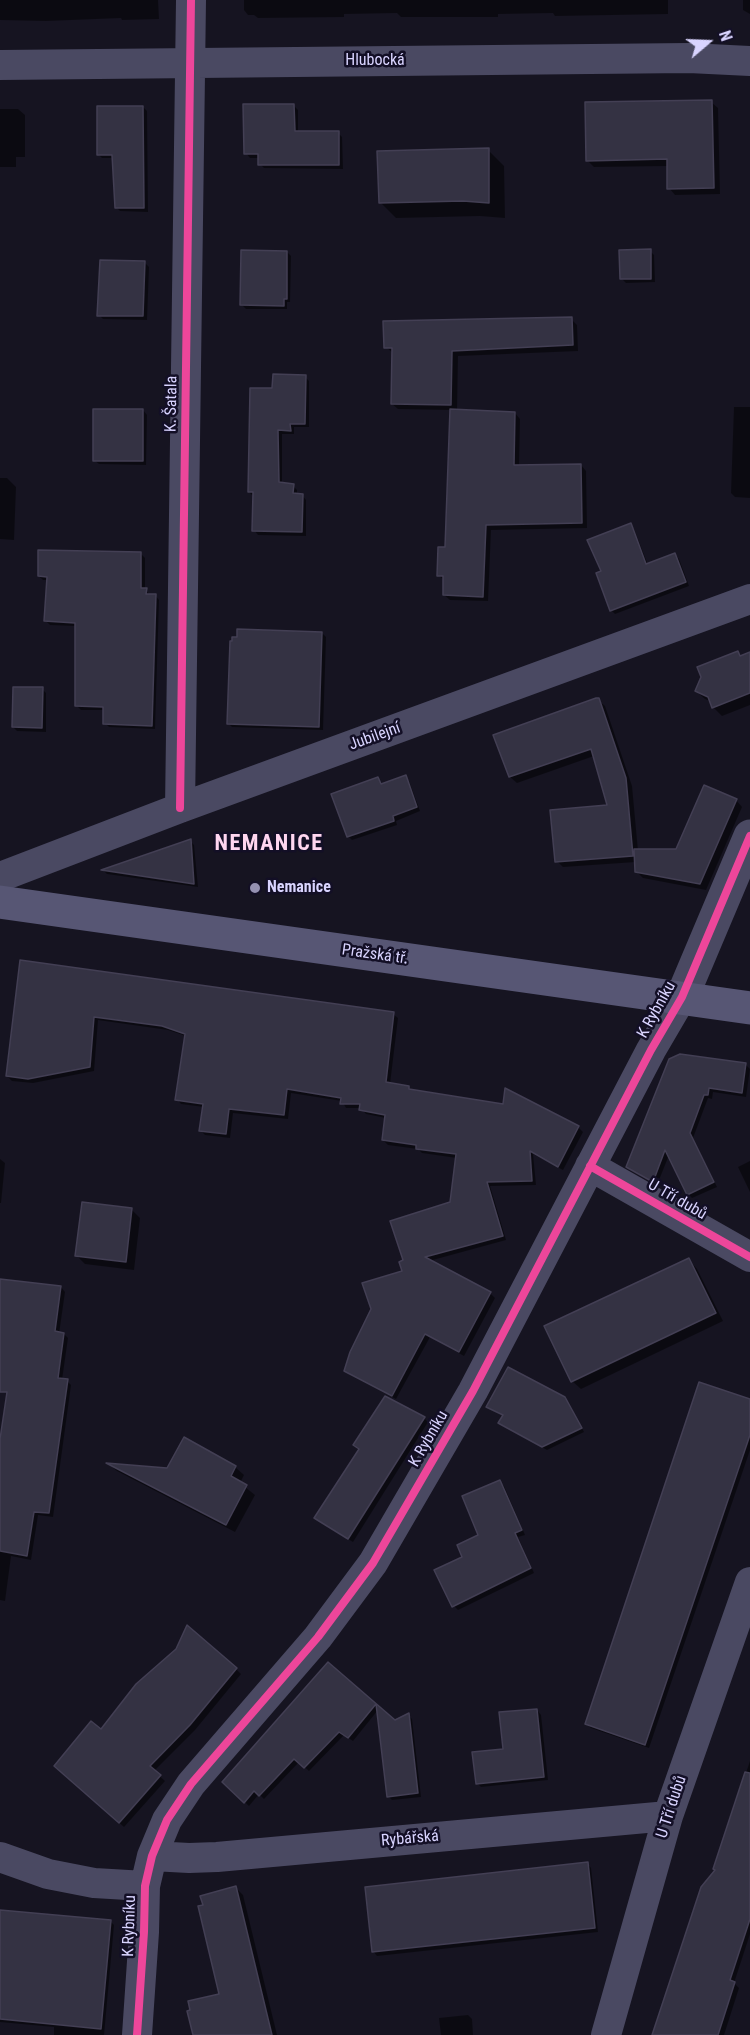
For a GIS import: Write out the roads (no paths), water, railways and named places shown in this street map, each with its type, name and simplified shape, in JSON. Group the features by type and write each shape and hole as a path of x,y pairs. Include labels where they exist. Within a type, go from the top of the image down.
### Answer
{"main road":[{"name":"Pražská tř.","path":"0,902 750,1008"}],"street":[{"name":"K. Šatala","path":"180,808 191,0"},
{"name":"Hlubocká","path":"0,65 689,58 750,61"},
{"name":"Jubilejní","path":"0,877 180,808 750,599"},
{"name":"K Rybníku","path":"137,2035 145,1886 152,1856 167,1820 191,1784 318,1637 373,1563 473,1391 651,1050 682,997 750,836"},
{"name":"U Tří dubů","path":"590,1166 750,1257"},
{"name":"U Tří dubů","path":"606,2035 668,1816 750,1582"},
{"name":"Rybářská","path":"152,1856 217,1857 668,1816"},
{"path":"0,1857 48,1874 93,1883 145,1886"}],"place":[{"name":"Nemanice","path":"255,888"}],"district":[{"name":"NEMANICE","path":"269,844"}]}
